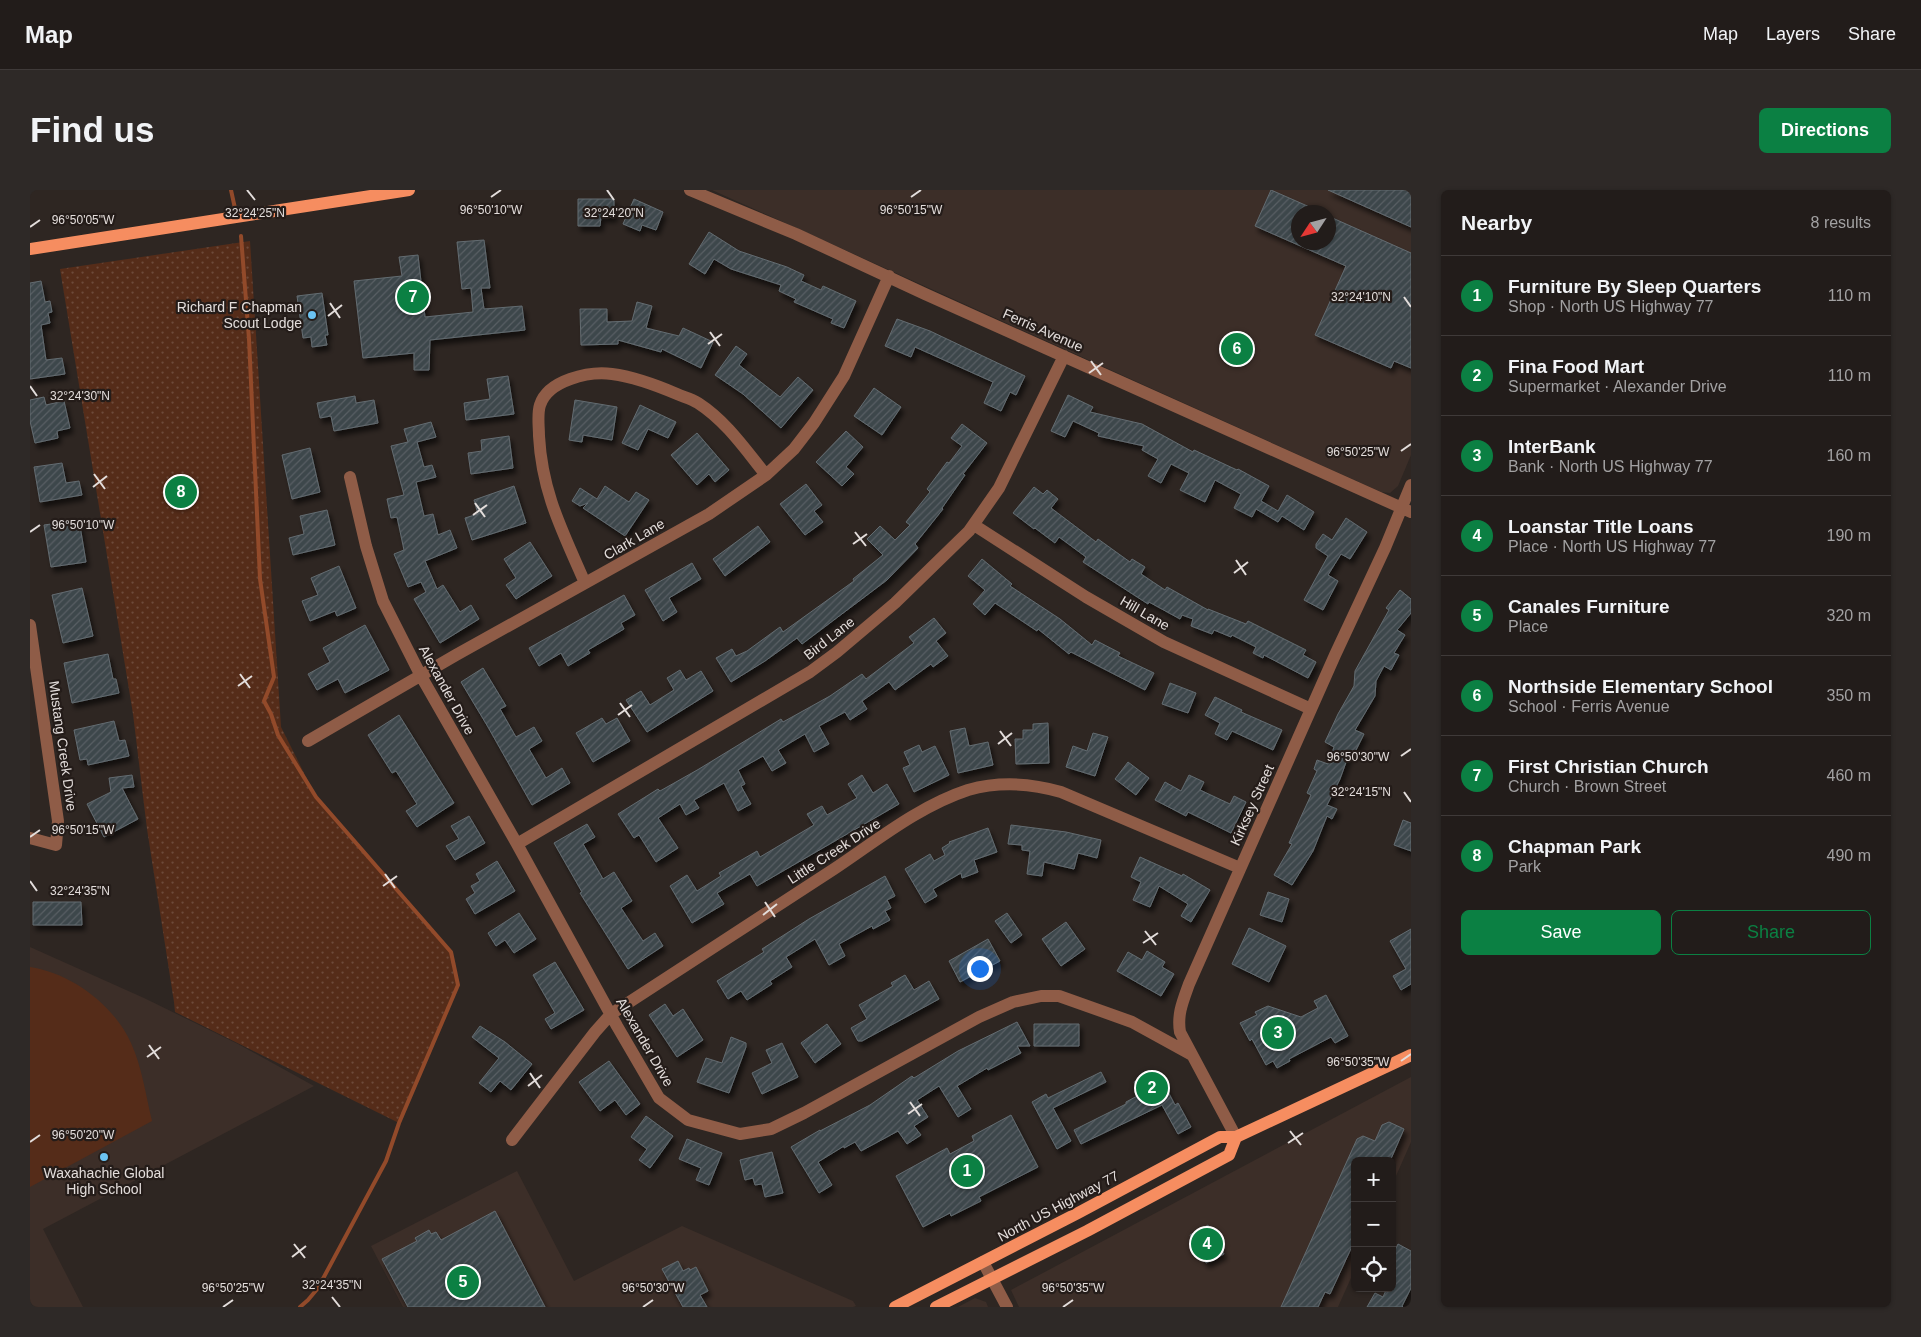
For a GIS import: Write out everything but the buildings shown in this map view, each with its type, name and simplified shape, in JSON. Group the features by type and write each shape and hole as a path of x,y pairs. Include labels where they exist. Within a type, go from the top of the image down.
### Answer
{"main road":[{"path":"30,249 381,192 409,190"},
{"name":"North US Highway 77","path":"894,1307 1220,1137 1236,1137 1411,1055"},
{"path":"936,1307 1087,1231 1229,1155 1236,1137"}],"street":[{"name":"Ferris Avenue","path":"690,190 796,234 1406,510"},
{"name":"Clark Lane","path":"308,741 709,514 766,475 794,449 824,408 844,376 889,276"},
{"name":"Bird Lane","path":"517,844 810,672 838,652 895,603 974,525 999,488 1064,356"},
{"path":"585,583 558,522 541,461 538,419 540,405 550,389 558,384 582,376 610,373 645,381 698,402 728,428 766,475"},
{"name":"Alexander Drive","path":"350,477 366,546 380,593 421,676 659,1098 688,1120 740,1134 771,1129 804,1113 979,1017 1013,1002 1040,996 1059,996 1123,1019 1154,1033 1192,1055"},
{"name":"Kirksey Street","path":"1236,1137 1180,1032 1178,1020 1180,1011 1189,984 1311,709 1406,510 1411,485"},
{"name":"Hill Lane","path":"974,525 1086,597 1164,642 1311,709"},
{"name":"Mustang Creek Drive","path":"30,625 58,821 56,845 30,838"},
{"name":"Little Creek Drive","path":"512,1140 611,1014 912,816 967,791 988,786 1019,783 1062,792 1240,868"},
{"path":"983,1262 1007,1307"}],"shaded area":[{"path":"712,190 1411,190 1411,455 1398,486 1390,493 1381,492"},
{"path":"250,241 281,727 316,797 451,952 458,985 399,1123 175,1012 147,829 133,714 60,269"},
{"name":"Waxahachie Global High School","path":"30,947 144,998 238,1044 314,1086 43,1229 83,1307 30,1307"},
{"path":"30,967 61,976 75,984 90,993 114,1016 135,1052 152,1121 30,1187"},
{"path":"1411,1077 1411,1142 1396,1176 1396,1157 1351,1157 1351,1278 1338,1307 1019,1307 1011,1290"},
{"path":"517,1171 574,1281 682,1226 853,1301 856,1306 403,1307 371,1246"},
{"path":"975,1298 986,1302 988,1307 958,1307"}],"waterway":[{"path":"231,190 236,213"},
{"path":"241,236 249,339 260,579 274,677 264,701 271,714 278,735 316,797 451,952 458,985 399,1123 386,1161 318,1288 300,1307"}],"place":[{"name":"First Christian Church","path":"413,297"},
{"name":"Richard F Chapman Scout Lodge","path":"312,315"},
{"name":"Northside Elementary School","path":"1237,349"},
{"name":"Chapman Park","path":"181,492"},
{"name":"InterBank","path":"1278,1033"},
{"name":"Fina Food Mart","path":"1152,1088"},
{"name":"Waxahachie Global High School","path":"104,1157"},
{"name":"Furniture By Sleep Quarters","path":"967,1171"},
{"name":"Loanstar Title Loans","path":"1207,1244"},
{"name":"Canales Furniture","path":"463,1282"}]}
